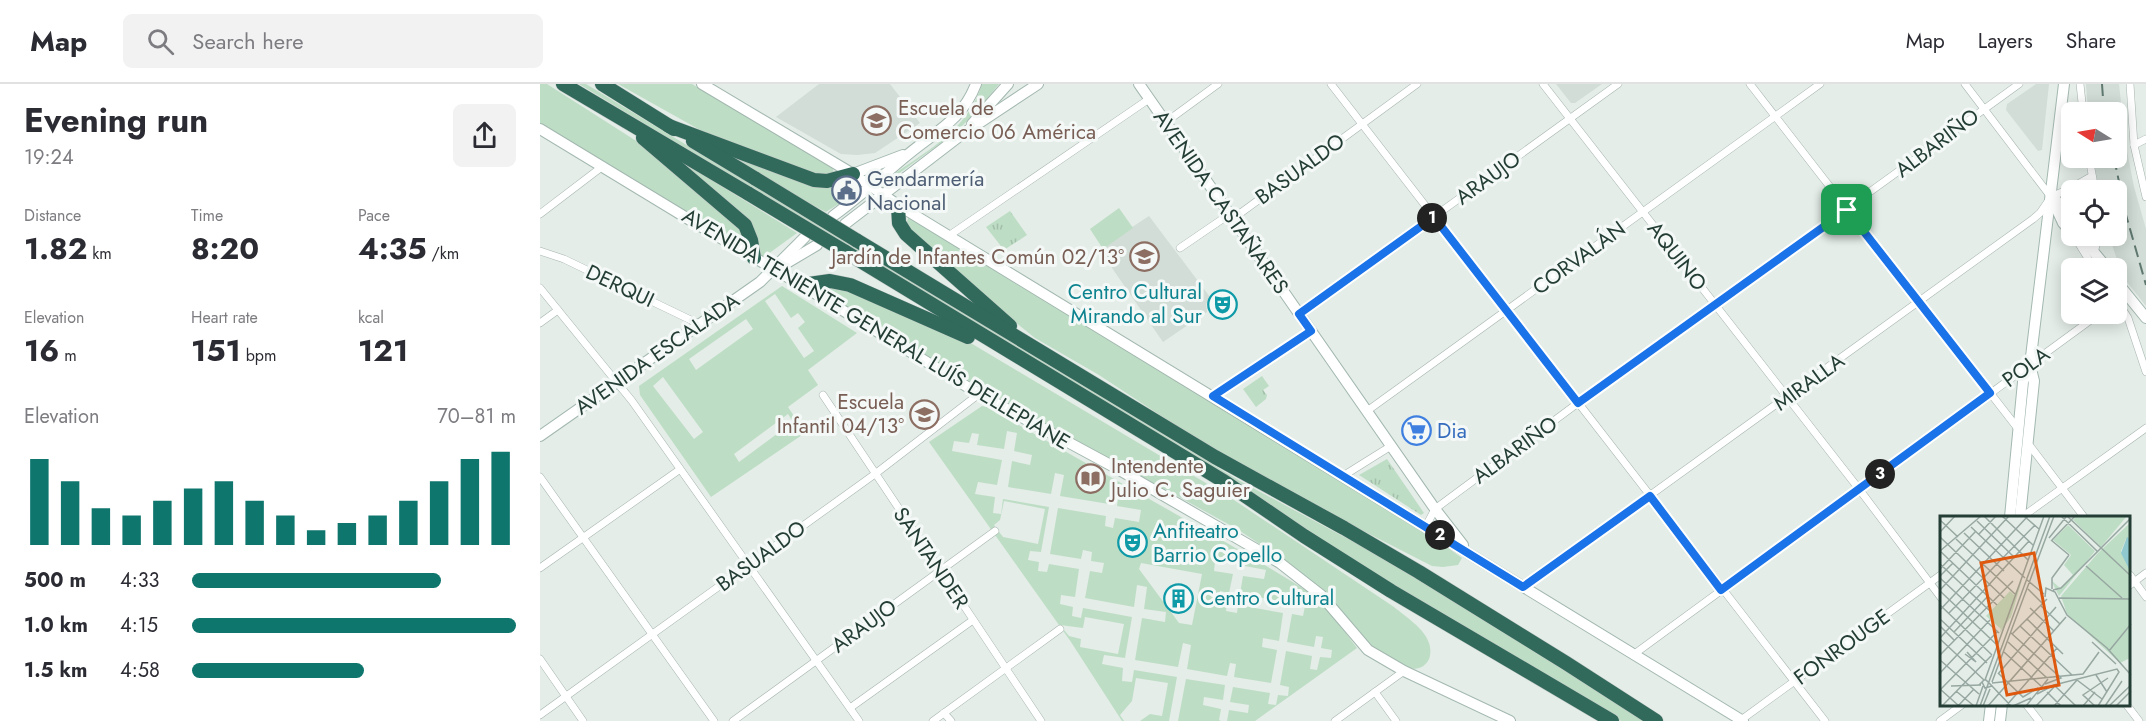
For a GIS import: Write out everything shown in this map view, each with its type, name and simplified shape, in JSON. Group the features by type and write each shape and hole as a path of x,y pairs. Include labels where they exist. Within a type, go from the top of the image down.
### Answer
{"highway":[{"path":"563,84 1225,482 1391,591 1612,721"},
{"path":"602,84 1215,457 1419,572 1656,721"},
{"path":"619,116 745,225 752,240 754,258"},
{"path":"669,126 814,180 827,181 853,174"},
{"path":"898,205 900,223 906,234 1039,351"},
{"path":"802,285 830,281 850,285 942,324 1027,364"}],"street":[{"path":"702,84 871,185 898,205 1426,526 1633,656 1742,720"},
{"path":"833,216 948,125 971,98 976,84"},
{"path":"961,135 1008,84"},
{"path":"845,224 961,135 1038,84"},
{"name":"AVENIDA CASTAÑARES","path":"1139,84 1435,509 1471,555"},
{"path":"1166,122 1218,84"},
{"path":"1331,84 1721,590 1825,721"},
{"name":"BASUALDO","path":"1180,248 1221,219 1242,212 1417,84"},
{"name":"AQUINO","path":"1543,84 1859,489 1940,597"},
{"name":"ARAUJO","path":"1299,314 1618,84"},
{"path":"1750,84 1920,301 2083,516"},
{"name":"CORVALÁN","path":"1366,411 1820,84"},
{"path":"1965,84 2051,197 2061,219"},
{"name":"ALBARIÑO","path":"1426,526 1435,509 2019,84"},
{"path":"2010,516 2023,382 2030,365 2064,84"},
{"path":"2080,84 2082,102"},
{"path":"2130,84 2134,145 2146,197"},
{"path":"950,235 1149,99"},
{"name":"AVENIDA TENIENTE GENERAL LUÍS DELLEPIANE","path":"540,129 802,285 978,394 1116,468 1280,562 1321,595 1368,650 1404,671 1510,721"},
{"path":"2134,145 2146,139"},
{"path":"853,174 911,152"},
{"path":"540,214 603,166"},
{"path":"2091,168 2093,180"},
{"name":"MIRALLA","path":"1523,587 2033,219 2051,197 2092,176"},
{"path":"2051,197 2061,205"},
{"name":"AVENIDA ESCALADA","path":"774,270 805,237"},
{"name":"AVENIDA ESCALADA","path":"540,436 774,270 817,245"},
{"path":"2085,246 2096,258"},
{"path":"2085,246 2096,258"},
{"name":"DERQUI","path":"540,251 558,256 699,324"},
{"path":"540,288 616,381 859,721"},
{"path":"2127,295 2146,318"},
{"path":"540,323 558,310"},
{"path":"2127,316 2146,372"},
{"name":"POLA","path":"1633,656 2085,324"},
{"path":"1213,396 1311,331"},
{"path":"2021,516 2034,381 2030,365"},
{"name":"BASUALDO","path":"540,715 875,474 978,394"},
{"name":"SANTANDER","path":"823,395 1041,721"},
{"path":"2022,516 2146,428"},
{"path":"1343,476 1391,446"},
{"path":"540,568 679,470"},
{"path":"540,477 714,721"},
{"name":"ARAUJO","path":"733,721 995,531"},
{"path":"2146,573 2131,581 2146,597"},
{"name":"FONROUGE","path":"1742,720 1940,575"},
{"path":"850,708 973,620"},
{"path":"933,721 1060,629"},
{"path":"540,659 583,721"},
{"path":"1335,721 1404,671"},
{"path":"1375,692 1396,721"},
{"path":"1940,721 1962,706"},
{"path":"1989,721 1991,706"},
{"path":"2000,721 2001,706"},
{"path":"2027,706 2039,721"},
{"path":"2127,706 2139,721"},
{"path":"944,712 951,721"}],"shaded area":[{"path":"819,84 890,84 920,123 875,153 841,154 776,117"},
{"path":"1556,84 1602,84 1575,103 1571,103"},
{"path":"2036,84 2049,84 2042,150 2038,151 2006,110 2007,104"},
{"path":"2086,84 2119,84 2121,102 2087,102"},
{"path":"2127,151 2146,229 2146,306 2127,282 2127,258 2117,258 2112,246 2127,246 2127,180 2097,180 2095,168 2127,168"},
{"path":"1149,216 1210,297 1206,304 1207,312 1163,342 1099,249"}],"green space":[{"path":"540,84 547,84 641,144 743,228 746,242 737,243 540,123"},
{"path":"579,84 586,84 1240,481 1376,554 1554,663 1643,721 1621,721 1572,693 1353,561 1248,490"},
{"path":"618,84 692,84 829,165 834,173 827,178 709,135"},
{"path":"982,84 999,84 956,132 894,177 894,174 934,146 958,125 968,113"},
{"path":"729,155 843,180 850,186 850,191 842,201 826,212 790,193"},
{"path":"679,160 797,233 764,257 758,254 754,235"},
{"path":"1119,208 1133,228 1103,249 1090,229"},
{"path":"1010,211 1027,235 1004,250 986,227"},
{"path":"909,216 1115,344 1422,529 1462,558 1458,565 1432,566 1242,469 1099,375 1035,338 971,287 905,226"},
{"path":"828,282 964,339 1231,498 1409,619 1427,638 1430,650 1428,661 1423,666 1411,668 1397,664 1384,656 1359,637 1308,581 1264,547 1237,529 942,366 821,291 820,287"},
{"path":"782,286 857,333 808,370 818,385 788,407 805,433 711,497 640,395 639,386","holes":["775,294 791,318 798,313 805,322 798,328 814,351 804,358 765,301","746,319 753,329 696,370 689,359","663,377 703,432 694,439 653,386","788,414 793,422 739,462 734,454"]},
{"path":"1262,376 1269,386 1263,390 1267,395 1266,399 1256,407 1243,389"},
{"path":"982,406 987,407 1248,555 1319,598 1357,648 1255,721 1227,721 1229,710 1248,713 1249,705 1230,702 1233,687 1270,693 1268,704 1276,705 1278,695 1288,696 1289,687 1280,685 1286,651 1312,656 1310,669 1317,670 1320,657 1331,658 1332,650 1321,648 1323,637 1316,636 1314,647 1287,642 1292,614 1303,616 1305,606 1294,604 1295,593 1287,592 1285,602 1240,594 1243,576 1264,579 1266,570 1245,566 1247,556 1236,554 1234,564 1215,561 1214,571 1233,574 1229,593 1220,591 1218,601 1227,603 1226,611 1237,613 1238,605 1283,613 1279,641 1263,638 1262,647 1277,650 1271,683 1234,677 1236,664 1230,663 1227,676 1187,669 1191,645 1183,643 1178,667 1135,660 1142,618 1165,622 1166,612 1144,609 1147,587 1137,585 1134,607 1085,598 1090,571 1102,573 1104,563 1091,561 1092,552 1083,550 1081,559 1050,554 1058,508 1106,516 1105,526 1113,528 1115,518 1139,522 1141,510 1117,506 1120,486 1112,485 1109,504 1060,496 1064,475 1055,473 1051,494 1008,487 1012,461 1030,465 1032,455 1014,451 1017,433 1007,431 1004,449 977,445 979,434 972,433 969,443 954,441 952,451 1002,460 997,485 978,482 975,494 995,497 993,513 1001,514 1003,499 1049,507 1041,552 1030,551 1028,560 1039,562 1038,571 1047,572 1049,564 1079,569 1075,597 1061,595 1060,604 1073,607 1072,616 1081,618 1083,608 1132,617 1125,658 1104,655 1102,664 1123,668 1122,681 1132,682 1134,670 1177,677 1169,721 1140,721 1150,714 1162,716 1168,683 1136,678 1132,701 1120,715 1124,721 1122,721 1071,642 929,442","holes":["1004,501 1045,509 1038,544 1003,537 994,525 1000,520","1141,563 1202,574 1192,625 1179,623 1139,569","1085,617 1124,624 1118,654 1080,647 1081,639 1069,636 1060,625 1083,628"]},
{"path":"1387,459 1424,513 1421,515 1359,475"},
{"path":"1186,679 1225,685 1223,700 1204,697 1203,705 1221,709 1219,720 1221,721 1178,721"}],"railway":[{"path":"2102,84 2103,102"},
{"path":"2116,168 2126,215 2146,285"}],"place":[{"name":"Escuela de Comercio 06 América","path":"877,120"},
{"name":"Gendarmería Nacional","path":"846,191"},
{"name":"Jardín de Infantes Común 02/13°","path":"1145,257"},
{"name":"Centro Cultural Mirando al Sur","path":"1223,304"},
{"name":"Escuela Infantil 04/13°","path":"925,414"},
{"name":"Dia","path":"1416,431"},
{"name":"Intendente Julio C. Saguier","path":"1090,478"},
{"name":"Anfiteatro Barrio Copello","path":"1132,543"},
{"name":"Centro Cultural","path":"1179,598"}],"route":[{"path":"1847,210 1990,393 1721,590 1650,496 1523,587 1213,396 1311,331 1299,314 1434,217 1578,403 1847,210"}]}
